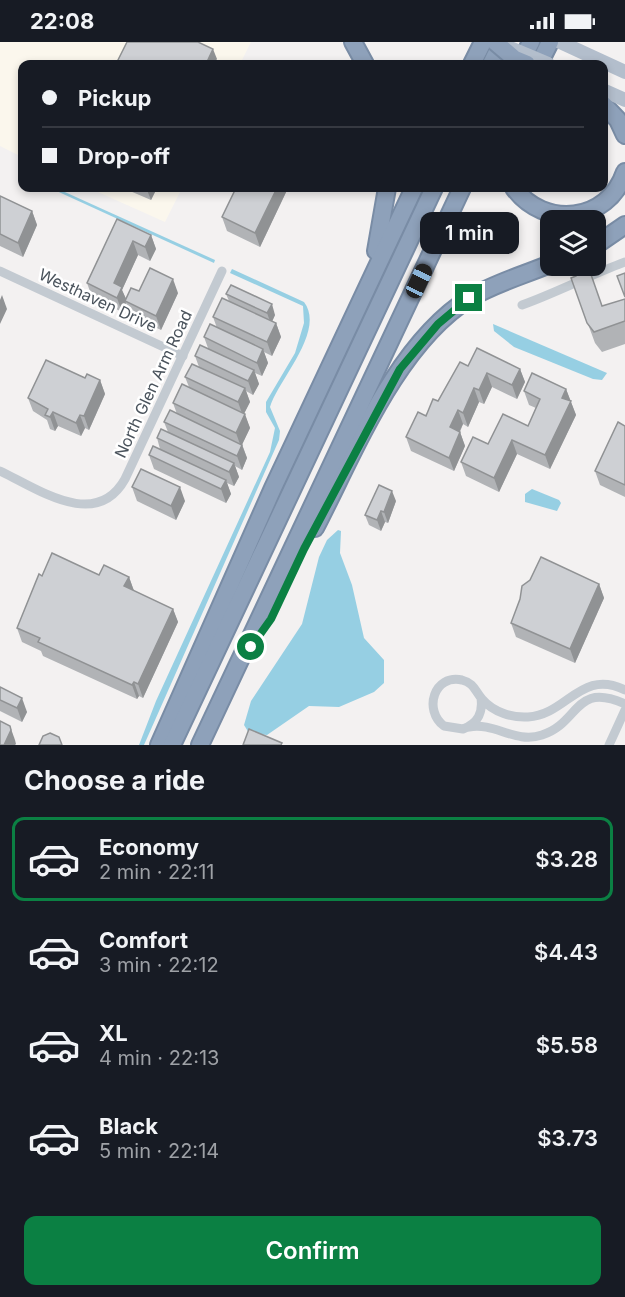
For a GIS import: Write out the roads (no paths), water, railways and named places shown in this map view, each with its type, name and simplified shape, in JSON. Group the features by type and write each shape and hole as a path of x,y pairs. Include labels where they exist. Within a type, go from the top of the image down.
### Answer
{"highway":[{"path":"353,42 362,60"},
{"path":"474,60 483,42"},
{"path":"495,42 517,60"},
{"path":"493,60 502,42"},
{"path":"522,60 531,42"},
{"path":"541,60 550,42"},
{"path":"608,109 618,120 625,135"},
{"path":"517,192 524,200 540,210 557,215 576,215 608,200 617,190 625,172"},
{"path":"355,312 375,257 386,207 387,192"},
{"path":"159,745 273,488 412,192"},
{"path":"172,745 432,192"},
{"path":"200,745 460,192"},
{"path":"606,238 625,225"},
{"path":"241,661 271,619 375,413 414,350 438,324 469,298 540,268"}],"main road":[{"path":"495,42 538,60"},
{"path":"560,42 599,60"},
{"path":"608,64 625,72"},
{"path":"608,92 625,100"}],"street":[{"path":"522,305 563,290 591,274 625,262"},
{"name":"Westhaven Drive","path":"0,271 183,356"},
{"name":"North Glen Arm Road","path":"0,471 73,505 93,505 114,495 124,482 222,271"},
{"path":"625,690 612,684 590,686 549,711 526,717 505,714 481,698 473,686 460,680 446,682 435,692 432,708 438,721 452,729 489,727 512,736 533,737 554,729 593,697 609,696 625,704"},
{"path":"467,727 480,715 481,698"},
{"path":"609,745 625,710"}],"water":[{"path":"59,192 65,192 215,260 214,263"},
{"path":"232,269 304,302 309,314 309,327 305,341 270,407 280,431 279,440 144,745 139,745 156,701 270,452 275,428 266,412 266,402 295,353 304,323 303,306 230,273"},
{"path":"493,324 607,373 602,380 593,379 514,347 494,331"},
{"path":"532,489 559,500 561,503 557,511 525,502 525,494"},
{"path":"338,530 341,531 340,553 352,585 364,638 384,660 384,683 374,692 339,707 309,706 267,735 249,733 244,725 251,701 302,624 319,557 327,540"}]}
